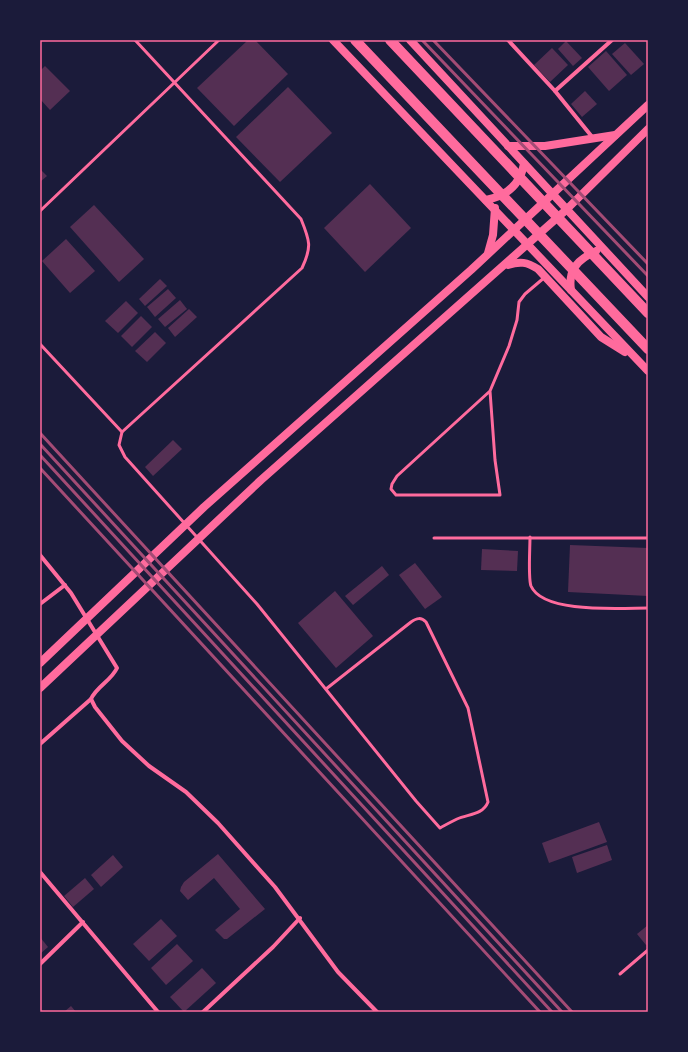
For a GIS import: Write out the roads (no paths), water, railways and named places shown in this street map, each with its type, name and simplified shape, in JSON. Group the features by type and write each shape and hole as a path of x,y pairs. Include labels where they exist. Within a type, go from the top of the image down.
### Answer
{"highway":[{"path":"355,40 483,173 648,349"},
{"path":"390,40 648,313"}],"main road":[{"path":"333,40 495,208 648,371"},
{"path":"410,40 648,298"},
{"path":"40,663 204,507 471,270 648,105"},
{"path":"40,688 261,480 487,282 566,210 648,128"},
{"path":"508,146 545,146 616,135"},
{"path":"486,200 495,198 510,190 518,181 524,164"},
{"path":"488,254 493,235 495,208"},
{"path":"571,290 570,276 579,262 595,251 606,252"},
{"path":"503,267 517,262 527,262 545,277 601,337 636,359"}],"street":[{"path":"508,40 555,91 593,138"},
{"path":"555,91 612,40"},
{"path":"40,555 65,584 117,668 114,675 95,691 91,699 40,744"},
{"path":"40,604 65,584"},
{"path":"91,699 95,707 122,741 149,766 186,792 218,823 275,887 300,918 302,924 338,972 377,1012"},
{"path":"40,872 158,1012"},
{"path":"203,1012 273,947 300,918"},
{"path":"40,964 83,922"}],"lane":[{"path":"135,40 301,219 308,235 310,252 302,268 122,432 118,445 125,457 257,604 326,689 440,828 458,818 474,814 486,806 488,802 468,708 426,622 422,619 417,618 411,622 326,689"},
{"path":"40,211 219,40"},
{"path":"490,391 495,460 500,495 396,495 391,489 397,476 490,391 509,346 517,320 519,302 525,294 545,277"},
{"path":"40,344 122,432"},
{"path":"530,537 530,585 539,598 567,607 648,608"},
{"path":"434,538 648,538"},
{"path":"620,974 648,950"}],"railway":[{"path":"422,40 648,276"},
{"path":"433,40 648,264"},
{"path":"40,433 572,1012"},
{"path":"40,444 562,1012"},
{"path":"40,455 552,1012"},
{"path":"40,468 540,1012"}]}
